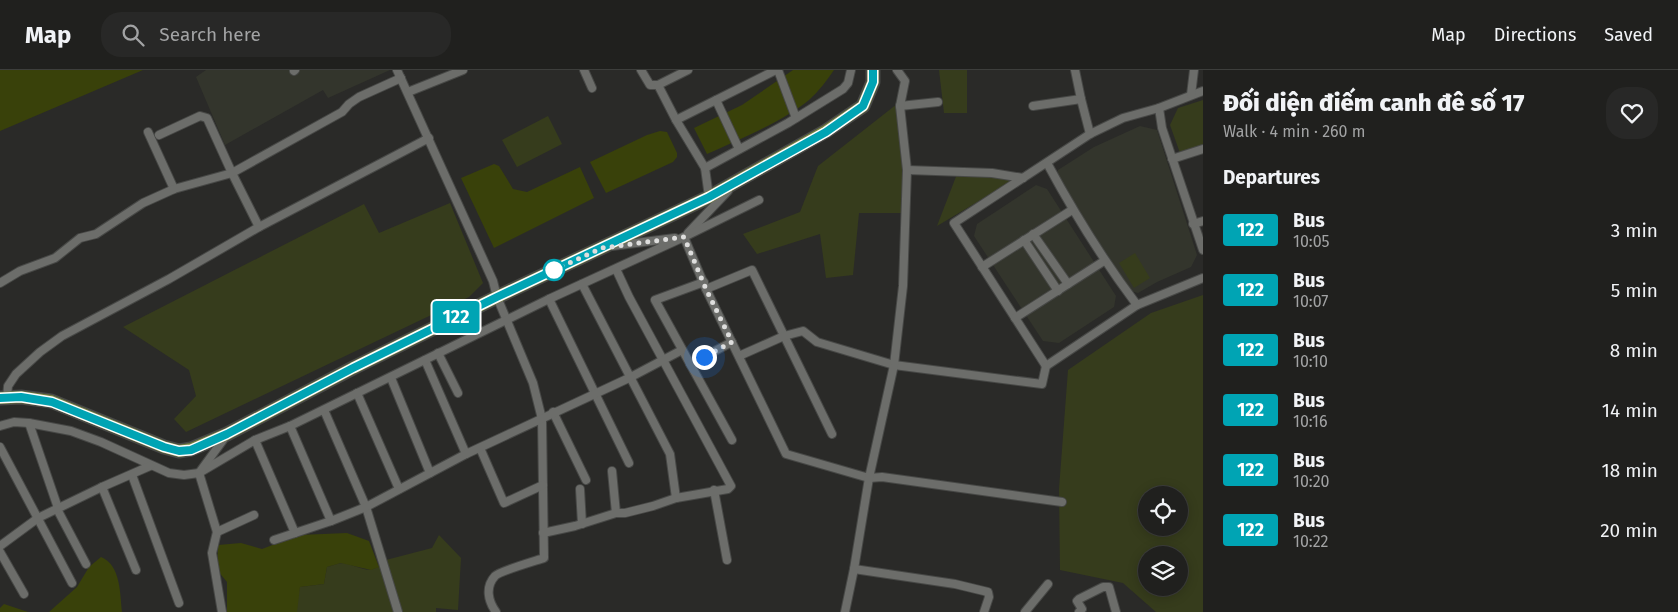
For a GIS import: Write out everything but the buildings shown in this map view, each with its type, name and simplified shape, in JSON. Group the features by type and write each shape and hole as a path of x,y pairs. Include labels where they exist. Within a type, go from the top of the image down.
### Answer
{"main road":[{"path":"4,398 21,397 52,402 175,450 191,450 227,434 353,368 497,297 709,197 826,132 863,106 873,82 873,70"}],"street":[{"path":"408,92 463,70"},
{"path":"584,70 592,88"},
{"path":"642,70 650,85 658,85 685,71"},
{"path":"676,120 777,70 796,118"},
{"path":"705,168 796,118 843,89 848,82 851,70"},
{"path":"897,70 905,80"},
{"path":"844,612 854,569 869,478 894,365 903,286 907,170 900,106 905,70"},
{"path":"1075,70 1090,134"},
{"path":"1191,95 1194,70"},
{"path":"0,283 20,271 55,258 80,238 96,234 143,203 174,189 232,173 342,112 349,104 398,72 493,281 506,321 533,383 542,419 544,558 496,575 488,588 490,605 496,612"},
{"path":"658,85 676,120 705,168 709,197"},
{"path":"1046,366 954,223 1090,134 1123,118 1159,108 1203,91"},
{"path":"1033,106 1081,99"},
{"path":"716,100 739,149"},
{"path":"900,106 938,102"},
{"path":"1159,108 1162,128 1203,250"},
{"path":"159,135 200,116 207,118 259,227"},
{"path":"148,132 174,189"},
{"path":"4,398 8,386 16,374 40,352 62,336 259,227 429,138"},
{"path":"1172,159 1203,149"},
{"path":"1047,163 1072,210 1104,260 1137,305"},
{"path":"907,170 992,173 1023,178"},
{"path":"602,248 684,237 736,182"},
{"path":"0,426 14,422 30,423 71,431 101,442 169,474 199,473 255,440 324,410 549,299 759,200"},
{"path":"982,267 1072,210"},
{"path":"1193,224 1203,221"},
{"path":"1034,234 1068,284"},
{"path":"684,237 786,454 869,478 882,476 1062,502"},
{"path":"1024,240 1058,291"},
{"path":"1015,318 1104,260"},
{"path":"543,533 582,524 616,513 625,513 653,506 676,498 728,489 731,485 662,360 616,269"},
{"path":"732,440 655,300 752,270 832,434"},
{"path":"739,356 784,336 803,331 817,342 894,365 1042,384 1046,366 1137,305 1203,278"},
{"path":"582,284 670,454 676,498"},
{"path":"549,299 629,463"},
{"path":"690,364 732,342"},
{"path":"274,540 331,521 366,506 466,454 629,378 682,350"},
{"path":"438,353 458,393"},
{"path":"425,360 466,454"},
{"path":"391,378 430,473"},
{"path":"357,393 398,489"},
{"path":"324,410 366,506 398,612"},
{"path":"553,412 586,480"},
{"path":"30,423 58,508 86,564"},
{"path":"290,426 331,521"},
{"path":"199,473 227,434"},
{"path":"255,440 295,533"},
{"path":"0,447 72,583"},
{"path":"480,448 504,503 543,485"},
{"path":"0,546 38,518 150,466"},
{"path":"612,472 616,513"},
{"path":"199,473 217,532 212,553 222,612"},
{"path":"132,474 179,603"},
{"path":"102,487 136,570"},
{"path":"580,489 582,524"},
{"path":"714,490 727,560"},
{"path":"217,532 254,514"},
{"path":"0,552 24,594"},
{"path":"854,569 955,584 988,592 989,597 984,612"},
{"path":"1025,612 1048,584"},
{"path":"1080,612 1082,609 1077,601 1079,599 1103,587 1109,587 1116,612"}],"shaded area":[{"path":"0,70 143,70 0,131"},
{"path":"206,70 390,70 328,98 323,90 225,145 196,77"},
{"path":"793,70 834,70 816,93 799,108 760,130 707,154 694,128 742,105"},
{"path":"939,70 967,70 967,113 944,113"},
{"path":"1203,100 1203,145 1180,153 1170,125 1178,108"},
{"path":"897,104 904,168 902,213 859,213 853,275 826,278 820,234 757,254 743,234 800,212 818,166"},
{"path":"548,116 562,144 517,167 502,140"},
{"path":"1140,126 1157,130 1197,255 1191,267 1157,282 1138,293 1131,291 1058,179 1058,170 1094,147"},
{"path":"660,131 667,132 677,153 677,157 673,162 606,193 590,162 647,135"},
{"path":"494,164 499,166 513,189 527,192 580,167 594,198 494,248 461,178"},
{"path":"957,174 1001,177 1011,182 937,226"},
{"path":"1036,185 1047,189 1116,296 1114,307 1059,343 1043,341 974,236 977,224"},
{"path":"450,203 483,283 469,297 186,432 174,419 196,396 189,370 123,327 364,204 379,233"},
{"path":"1135,253 1150,278 1134,288 1119,263"},
{"path":"1203,295 1203,612 1156,612 1123,583 1060,570 1059,489 1068,370 1151,313"},
{"path":"347,533 369,541 379,567 371,570 341,563 327,567 324,584 300,587 297,612 227,612 227,582 217,570 218,545 241,543 262,549 299,535"},
{"path":"439,535 461,558 458,610 436,608 436,612 295,612 300,587 324,584 327,567 343,563 369,570 374,569 382,561 432,548"},
{"path":"101,557 108,561 116,573 120,589 122,612 49,612 77,587 89,567"},
{"path":"4,604 28,612 0,612 0,608"}],"bus line":[{"name":"122","path":"0,398 36,398 52,402 164,447 179,451 191,450 227,434 353,368 497,297 709,197 826,132 863,106 873,82 873,70"}],"route":[{"path":"554,270 602,248 684,237 706,289 732,342 704,357"}]}
